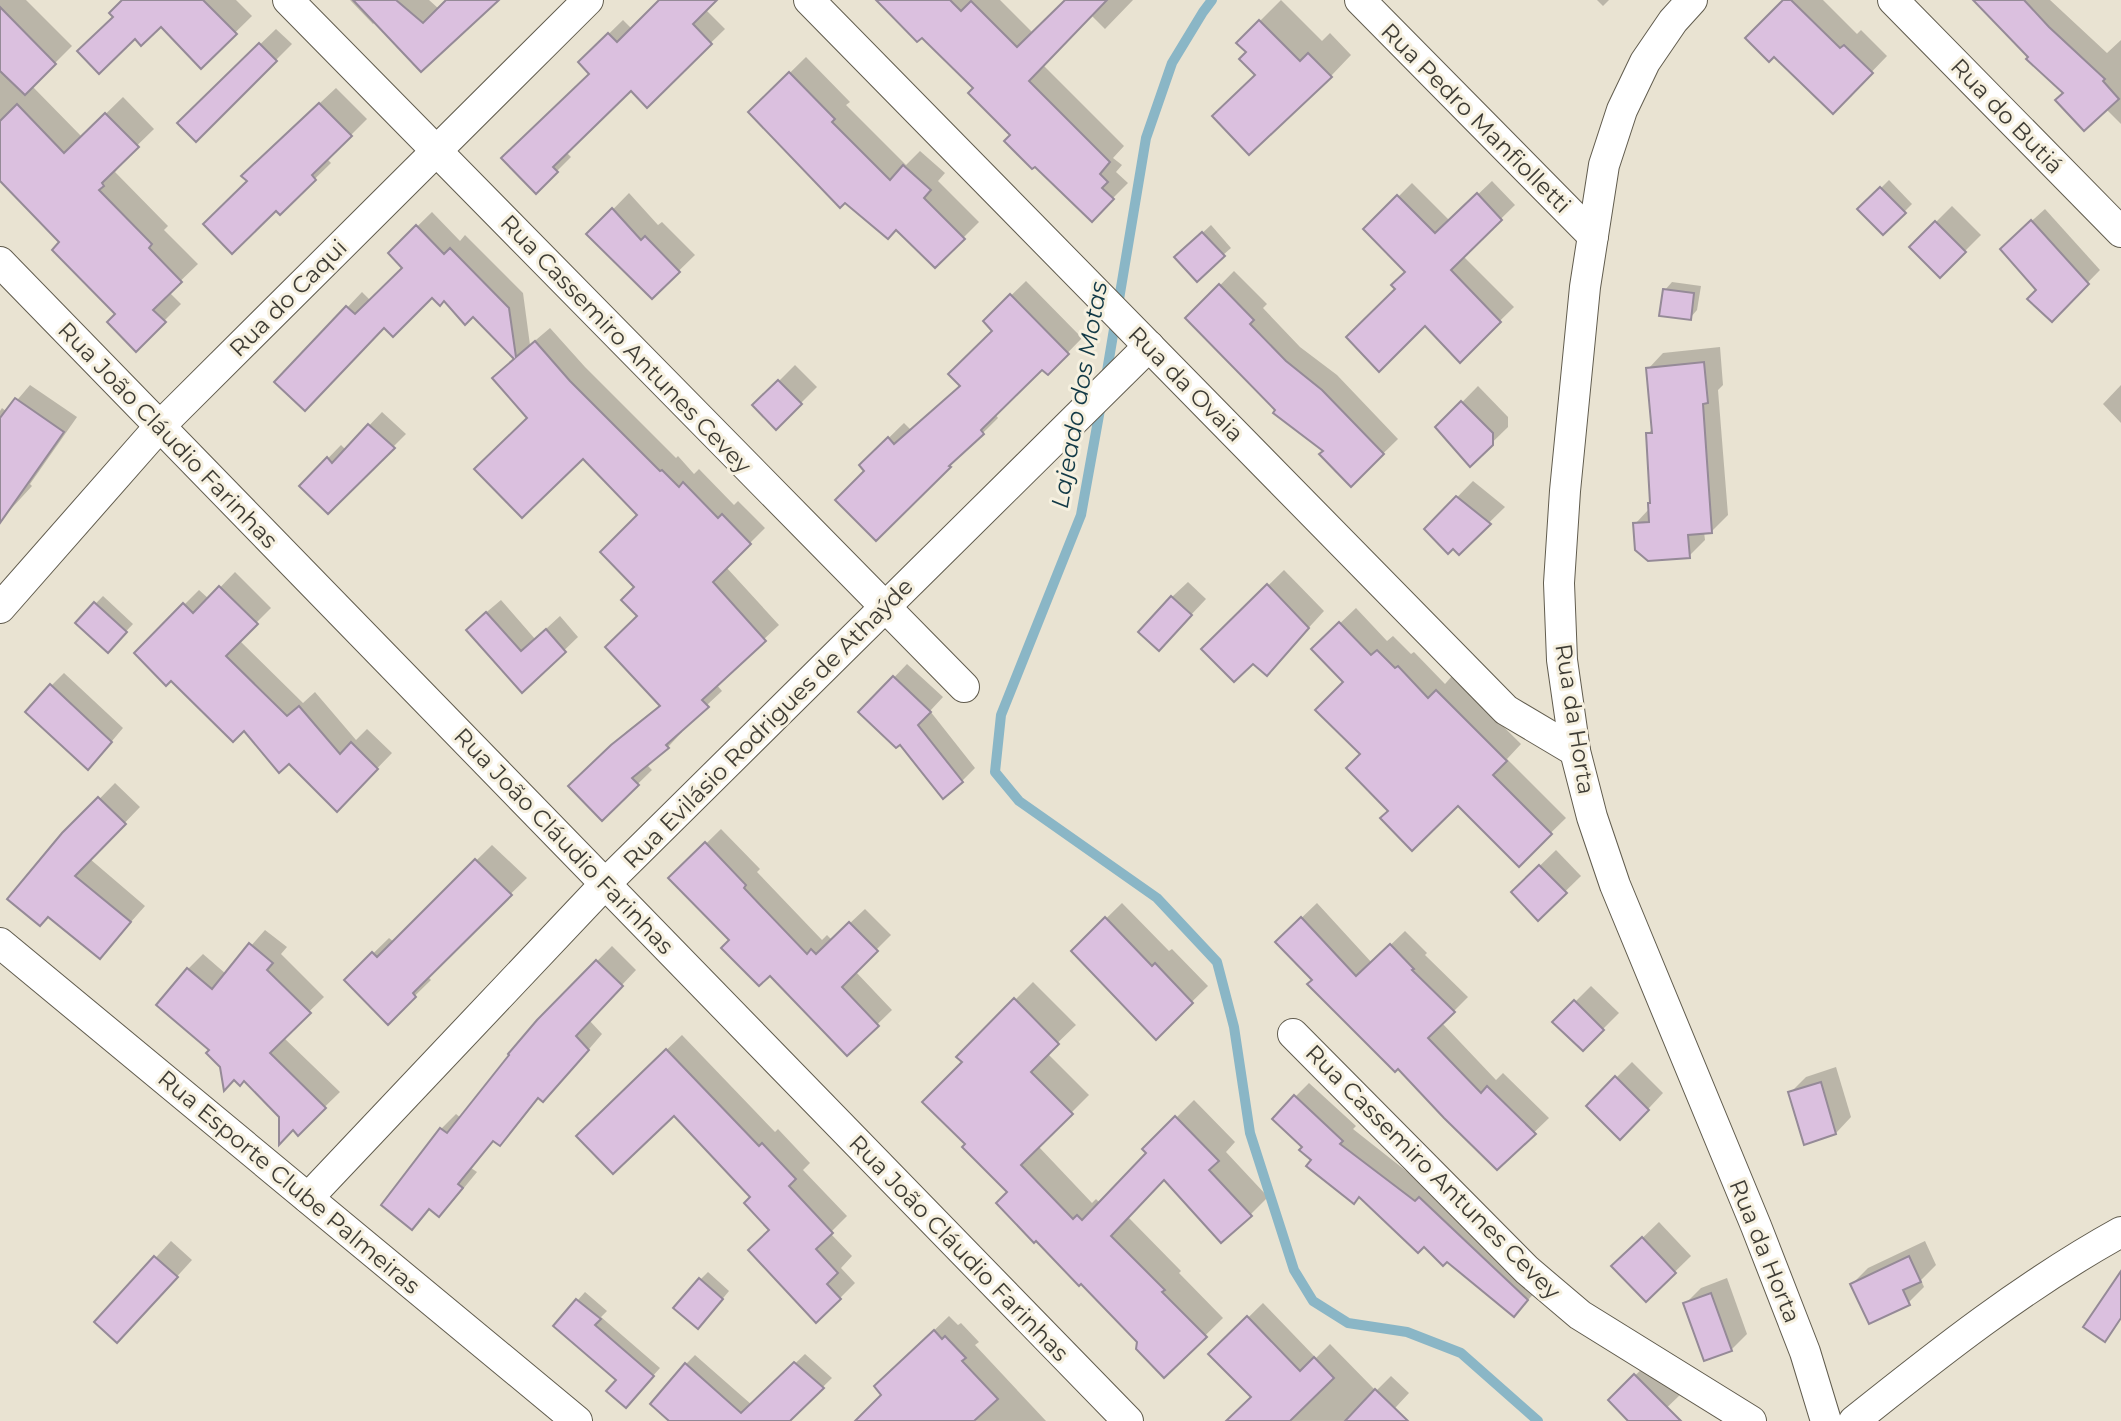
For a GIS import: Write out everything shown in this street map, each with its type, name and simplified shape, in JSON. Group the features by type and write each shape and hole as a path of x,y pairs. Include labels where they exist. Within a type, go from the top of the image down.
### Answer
{"street":[{"name":"Rua Cassemiro Antunes Cevey","path":"288,0 964,687"},
{"name":"Rua do Caqui","path":"0,608 160,426 588,0"},
{"name":"Rua da Ovaia","path":"809,0 1506,710 1575,751"},
{"name":"Rua Pedro Manfiolletti","path":"1360,0 1592,236"},
{"name":"Rua da Horta","path":"1692,0 1673,21 1645,62 1622,110 1604,165 1585,287 1564,491 1559,583 1562,660 1575,751 1592,817 1615,885 1756,1226 1805,1352 1826,1421"},
{"name":"Rua do Butiá","path":"1893,0 2121,232"},
{"name":"Rua João Cláudio Farinhas","path":"0,262 1128,1421"},
{"name":"Rua Evilásio Rodrigues de Athaýde","path":"308,1198 605,884 1121,374 1143,340"},
{"name":"Rua Esporte Clube Palmeiras","path":"0,943 577,1421"},
{"name":"Rua Cassemiro Antunes Cevey","path":"1293,1034 1527,1269 1580,1315 1751,1421"},
{"path":"1854,1421 1980,1323 2036,1284 2121,1232"}],"building":[{"path":"122,0 203,0 237,34 201,69 161,27 141,46 135,39 99,74 77,51 113,17 109,13"},
{"path":"353,0 396,0 423,23 446,0 499,0 421,72"},
{"path":"659,0 717,0 693,24 712,44 647,108 631,91 553,167 558,172 536,194 501,158 589,74 578,62 608,33 617,42"},
{"path":"876,0 950,0 961,11 971,1 1017,47 1065,0 1107,0 1029,81 1110,162 1100,174 1108,182 1102,188 1114,199 1092,222 1004,141 1010,135 968,93 973,88 922,38 917,42"},
{"path":"1783,0 1791,0 1840,48 1844,45 1873,73 1833,114 1774,57 1769,62 1745,38"},
{"path":"1973,0 2024,0 2105,79 2103,81 2119,99 2084,131 2055,100 2063,93 2026,59 2028,57"},
{"path":"0,7 56,64 25,95 0,71"},
{"path":"1259,20 1300,61 1308,53 1332,77 1249,155 1212,116 1255,75 1239,59 1246,52 1236,43"},
{"path":"259,43 277,61 196,142 177,123"},
{"path":"789,72 835,119 832,122 890,180 903,165 931,190 924,198 965,239 935,268 896,230 888,239 845,203 840,208 748,112"},
{"path":"319,103 352,136 312,175 316,180 280,215 276,211 232,254 203,224 247,181 241,176"},
{"path":"17,104 64,153 105,113 139,147 102,183 104,186 99,190 152,244 149,248 182,282 153,310 166,322 136,352 107,322 115,314 52,250 59,242 0,181 0,121"},
{"path":"1880,187 1906,213 1883,235 1857,209"},
{"path":"1477,193 1502,220 1451,270 1501,322 1460,363 1425,326 1379,372 1346,337 1395,289 1391,285 1405,272 1363,229 1397,195 1435,233"},
{"path":"612,208 641,240 645,236 680,272 652,299 586,234"},
{"path":"2031,220 2089,284 2052,322 2027,299 2036,290 2000,249"},
{"path":"1935,221 1966,252 1940,278 1909,247"},
{"path":"416,225 444,254 450,248 509,308 516,357 535,341 570,381 660,471 679,487 683,482 718,518 722,514 751,544 713,582 766,641 702,700 709,707 666,745 669,748 632,778 639,785 602,821 568,786 611,745 660,706 605,647 637,616 621,600 634,587 600,552 637,515 583,459 522,518 474,469 527,418 492,378 514,359 473,317 465,325 444,301 440,306 432,298 393,337 384,328 305,411 274,382 346,306 355,314 402,268 388,253"},
{"path":"1202,232 1225,256 1197,282 1174,257"},
{"path":"1219,284 1254,320 1250,324 1286,361 1322,390 1384,454 1351,487 1319,454 1323,451 1273,413 1275,410 1185,318"},
{"path":"1663,289 1694,293 1691,320 1659,316"},
{"path":"1010,294 1069,354 1048,375 1042,370 981,430 984,434 876,541 835,500 864,471 859,465 888,437 894,444 960,386 948,374 992,331 983,321"},
{"path":"1704,362 1708,403 1703,404 1712,533 1688,535 1690,558 1648,561 1635,550 1633,523 1649,522 1646,433 1652,433 1646,368"},
{"path":"778,380 802,404 776,430 752,405"},
{"path":"15,398 64,432 0,523 0,418"},
{"path":"1461,401 1493,433 1493,445 1470,467 1435,427"},
{"path":"368,424 395,448 328,514 299,486 327,457 332,463"},
{"path":"1456,496 1491,524 1459,555 1453,549 1448,554 1424,529"},
{"path":"1267,584 1309,628 1267,676 1253,664 1234,682 1201,649"},
{"path":"219,586 258,624 226,656 287,716 299,706 340,754 351,742 378,769 337,812 289,764 279,773 244,731 233,742 171,681 166,686 134,653 183,603 193,613"},
{"path":"1171,596 1192,615 1159,651 1138,632"},
{"path":"94,602 127,632 108,653 75,623"},
{"path":"486,612 521,651 546,629 566,652 522,693 466,630"},
{"path":"1339,622 1371,655 1377,650 1395,668 1398,666 1428,698 1436,690 1507,761 1493,775 1552,834 1519,867 1458,806 1412,851 1380,818 1388,811 1346,768 1360,754 1315,710 1343,682 1311,649"},
{"path":"893,676 931,712 918,725 963,782 943,799 900,745 896,748 858,712"},
{"path":"50,684 112,742 88,770 25,712"},
{"path":"98,797 126,824 75,876 131,922 100,959 48,917 40,926 7,899 62,833"},
{"path":"705,842 746,885 744,888 807,954 811,949 816,954 849,922 878,951 842,987 879,1026 847,1056 770,976 759,986 721,948 729,940 668,878"},
{"path":"475,859 512,895 413,993 416,997 388,1025 344,980 372,952 377,957"},
{"path":"1539,865 1567,893 1538,921 1511,892"},
{"path":"1105,917 1152,966 1155,963 1193,1003 1156,1040 1071,951"},
{"path":"1301,917 1356,976 1390,944 1455,1012 1428,1038 1481,1093 1487,1086 1536,1134 1497,1170 1398,1069 1395,1072 1307,984 1312,980 1275,942"},
{"path":"249,943 273,963 267,970 311,1013 270,1053 326,1108 298,1136 293,1130 279,1145 279,1117 244,1081 240,1086 234,1080 224,1091 220,1067 206,1053 209,1050 156,1005 187,968 212,989"},
{"path":"596,960 623,986 576,1036 589,1050 543,1102 538,1098 500,1146 493,1141 458,1184 463,1188 439,1217 429,1209 412,1230 381,1205 440,1128 447,1133 537,1020"},
{"path":"1014,998 1059,1044 1031,1072 1073,1114 1021,1165 1073,1219 1077,1215 1082,1220 1146,1153 1142,1149 1175,1116 1219,1161 1209,1170 1252,1216 1221,1243 1164,1180 1111,1236 1207,1337 1164,1378 1136,1349 1137,1342 996,1203 1007,1192 962,1147 965,1144 922,1102 962,1062 956,1057"},
{"path":"1574,1000 1604,1030 1583,1051 1552,1022"},
{"path":"666,1049 759,1146 762,1143 796,1179 789,1186 833,1233 816,1249 838,1273 827,1284 841,1299 816,1323 748,1250 769,1230 744,1203 750,1197 674,1116 613,1174 576,1136"},
{"path":"1615,1076 1649,1110 1620,1140 1586,1106"},
{"path":"1821,1082 1836,1134 1804,1145 1788,1092"},
{"path":"1294,1095 1343,1141 1340,1144 1415,1201 1419,1197 1528,1300 1514,1317 1447,1262 1443,1266 1424,1247 1418,1253 1359,1197 1354,1204 1306,1166 1311,1160 1299,1150 1302,1147 1272,1119"},
{"path":"1642,1237 1676,1273 1646,1302 1611,1266"},
{"path":"154,1256 178,1277 117,1343 94,1322"},
{"path":"1909,1256 1921,1282 1903,1290 1910,1305 1869,1324 1850,1284"},
{"path":"2121,1271 2121,1318 2105,1342 2083,1327"},
{"path":"699,1278 723,1299 698,1329 673,1308"},
{"path":"1711,1293 1732,1351 1704,1361 1683,1303"},
{"path":"576,1299 601,1319 595,1325 654,1376 626,1408 606,1391 616,1380 553,1326"},
{"path":"1247,1316 1300,1371 1314,1357 1334,1378 1290,1421 1226,1421 1251,1397 1208,1354"},
{"path":"934,1330 942,1339 945,1336 966,1358 962,1361 998,1399 974,1421 855,1421 881,1395 874,1386"},
{"path":"794,1362 824,1388 790,1421 669,1421 650,1404 685,1363 741,1413"},
{"path":"1634,1374 1681,1421 1628,1421 1608,1400"},
{"path":"1375,1389 1408,1421 1345,1421"}],"waterway":[{"name":"Lajeado dos Motas","path":"1106,377 1146,138 1172,63 1212,0"},
{"name":"Lajeado dos Motas","path":"1101,404 1081,515 1001,715 995,772 1019,801 1157,898 1217,962 1234,1027 1250,1133 1294,1270 1313,1301 1348,1323 1407,1332 1461,1353 1538,1421"}]}
